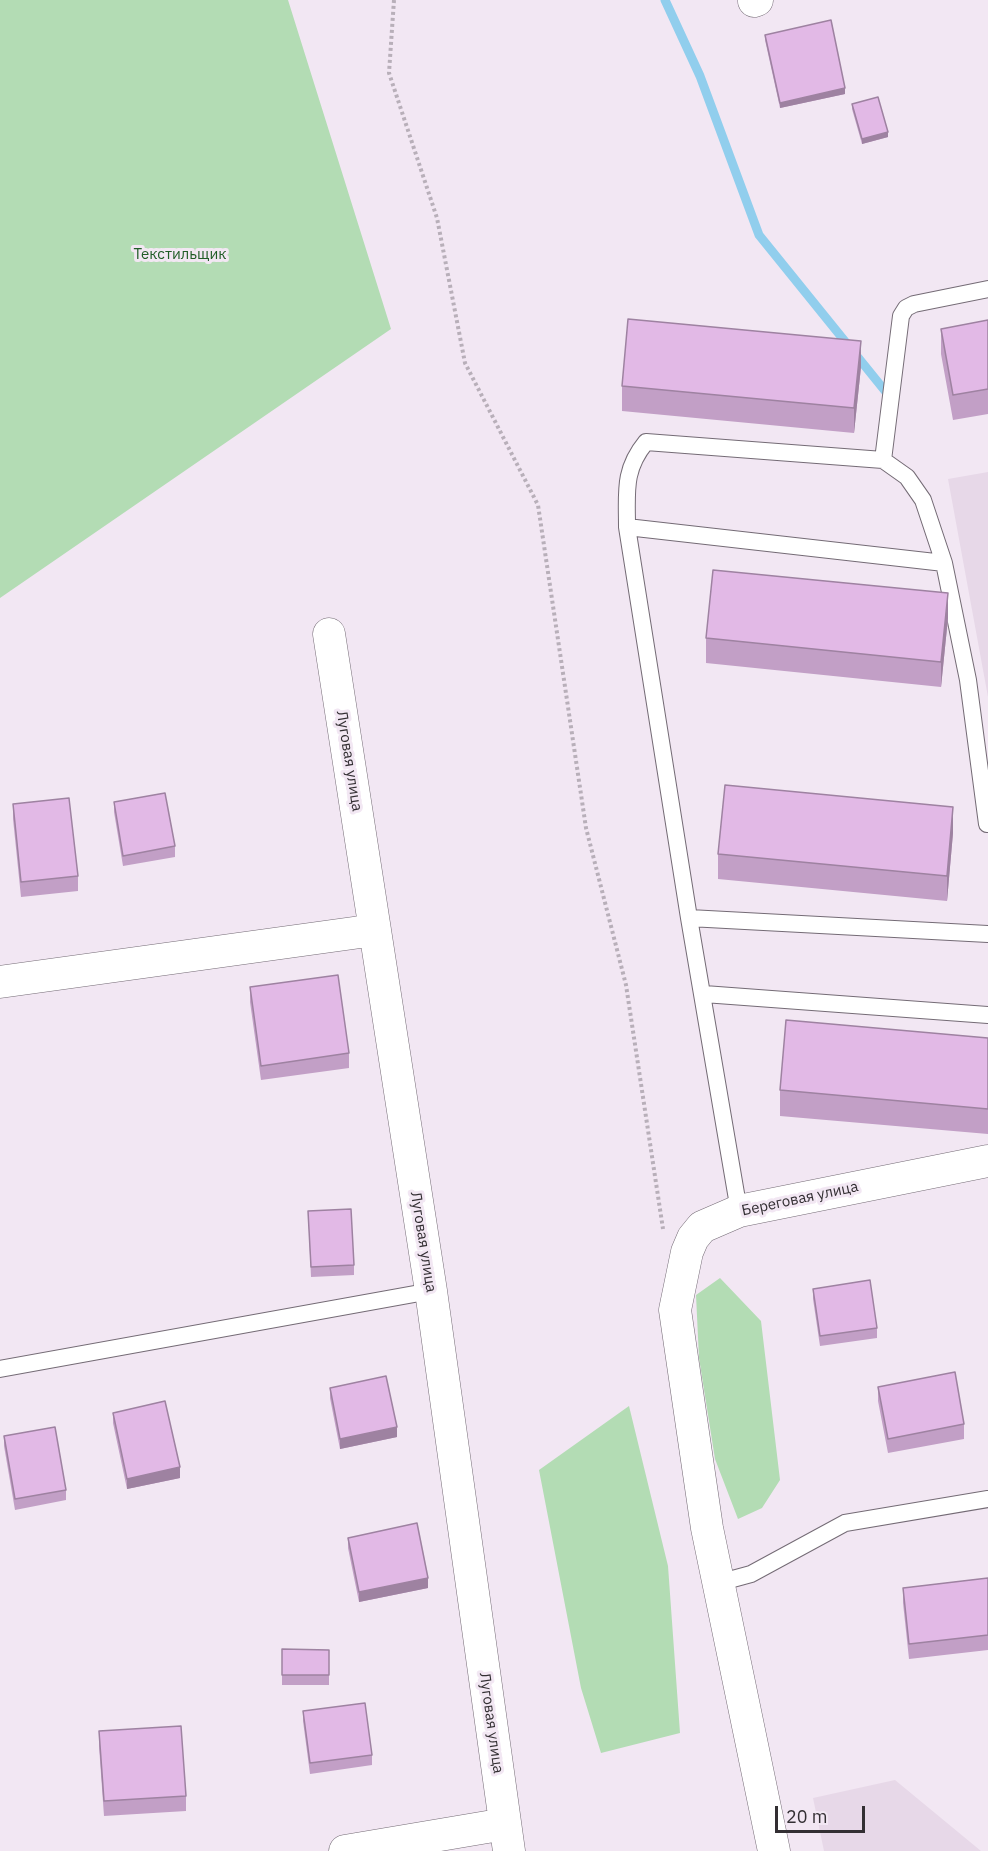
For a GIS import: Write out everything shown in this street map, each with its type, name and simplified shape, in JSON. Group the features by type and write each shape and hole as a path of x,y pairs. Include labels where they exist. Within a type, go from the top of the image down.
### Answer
{"street":[{"name":"Луговая улица","path":"329,634 431,1291 507,1837"},
{"path":"0,982 375,930"},
{"name":"Береговая улица","path":"718,1582 707,1528 675,1310 687,1252 693,1238 702,1227 739,1211 988,1161"},
{"path":"718,1582 774,1851"},
{"path":"345,1851 507,1837"}],"lane":[{"path":"883,460 901,316 906,308 914,304 988,289"},
{"path":"739,1211 704,994 689,918 627,527 627,480 632,459 646,441 883,460 907,477 923,500 944,563 968,680 987,824"},
{"path":"627,527 944,563"},
{"path":"689,918 988,934"},
{"path":"704,994 988,1015"},
{"path":"0,1369 431,1291"},
{"path":"718,1582 751,1574 845,1523 988,1499"}],"path":[{"path":"394,0 389,73 437,218 465,363 538,506 586,828 626,985 664,1240"}],"shaded area":[{"path":"988,472 988,697 948,479"},
{"path":"895,1780 981,1851 824,1851 813,1798"}],"green space":[{"name":"Текстильщик","path":"0,0 288,0 391,329 0,598"},
{"path":"720,1278 761,1321 780,1480 762,1508 738,1519 715,1459 699,1358 696,1295"},
{"path":"629,1406 668,1566 680,1733 601,1753 581,1688 539,1470"}],"building":[{"path":"831,20 845,88 780,103 765,35"},
{"path":"878,97 888,132 862,139 852,104"},
{"path":"628,319 861,341 854,408 622,386"},
{"path":"988,320 988,389 953,395 941,329"},
{"path":"713,570 948,593 941,662 706,638"},
{"path":"725,785 953,807 947,876 718,854"},
{"path":"165,793 175,846 123,856 114,802"},
{"path":"69,798 78,876 21,882 13,804"},
{"path":"338,975 349,1053 261,1066 250,987"},
{"path":"786,1020 988,1038 988,1109 780,1090"},
{"path":"351,1209 354,1265 311,1267 308,1211"},
{"path":"870,1280 877,1328 820,1336 813,1289"},
{"path":"955,1372 964,1424 888,1439 878,1387"},
{"path":"386,1376 397,1427 340,1439 330,1388"},
{"path":"165,1401 180,1467 127,1479 113,1413"},
{"path":"55,1427 66,1490 15,1499 4,1436"},
{"path":"417,1523 428,1578 359,1592 348,1538"},
{"path":"988,1578 988,1635 909,1644 903,1588"},
{"path":"282,1649 329,1650 329,1675 282,1675"},
{"path":"365,1703 372,1755 310,1763 303,1711"},
{"path":"181,1726 186,1796 104,1801 99,1731"}],"waterway":[{"path":"665,0 700,76 759,235 890,397"}]}
